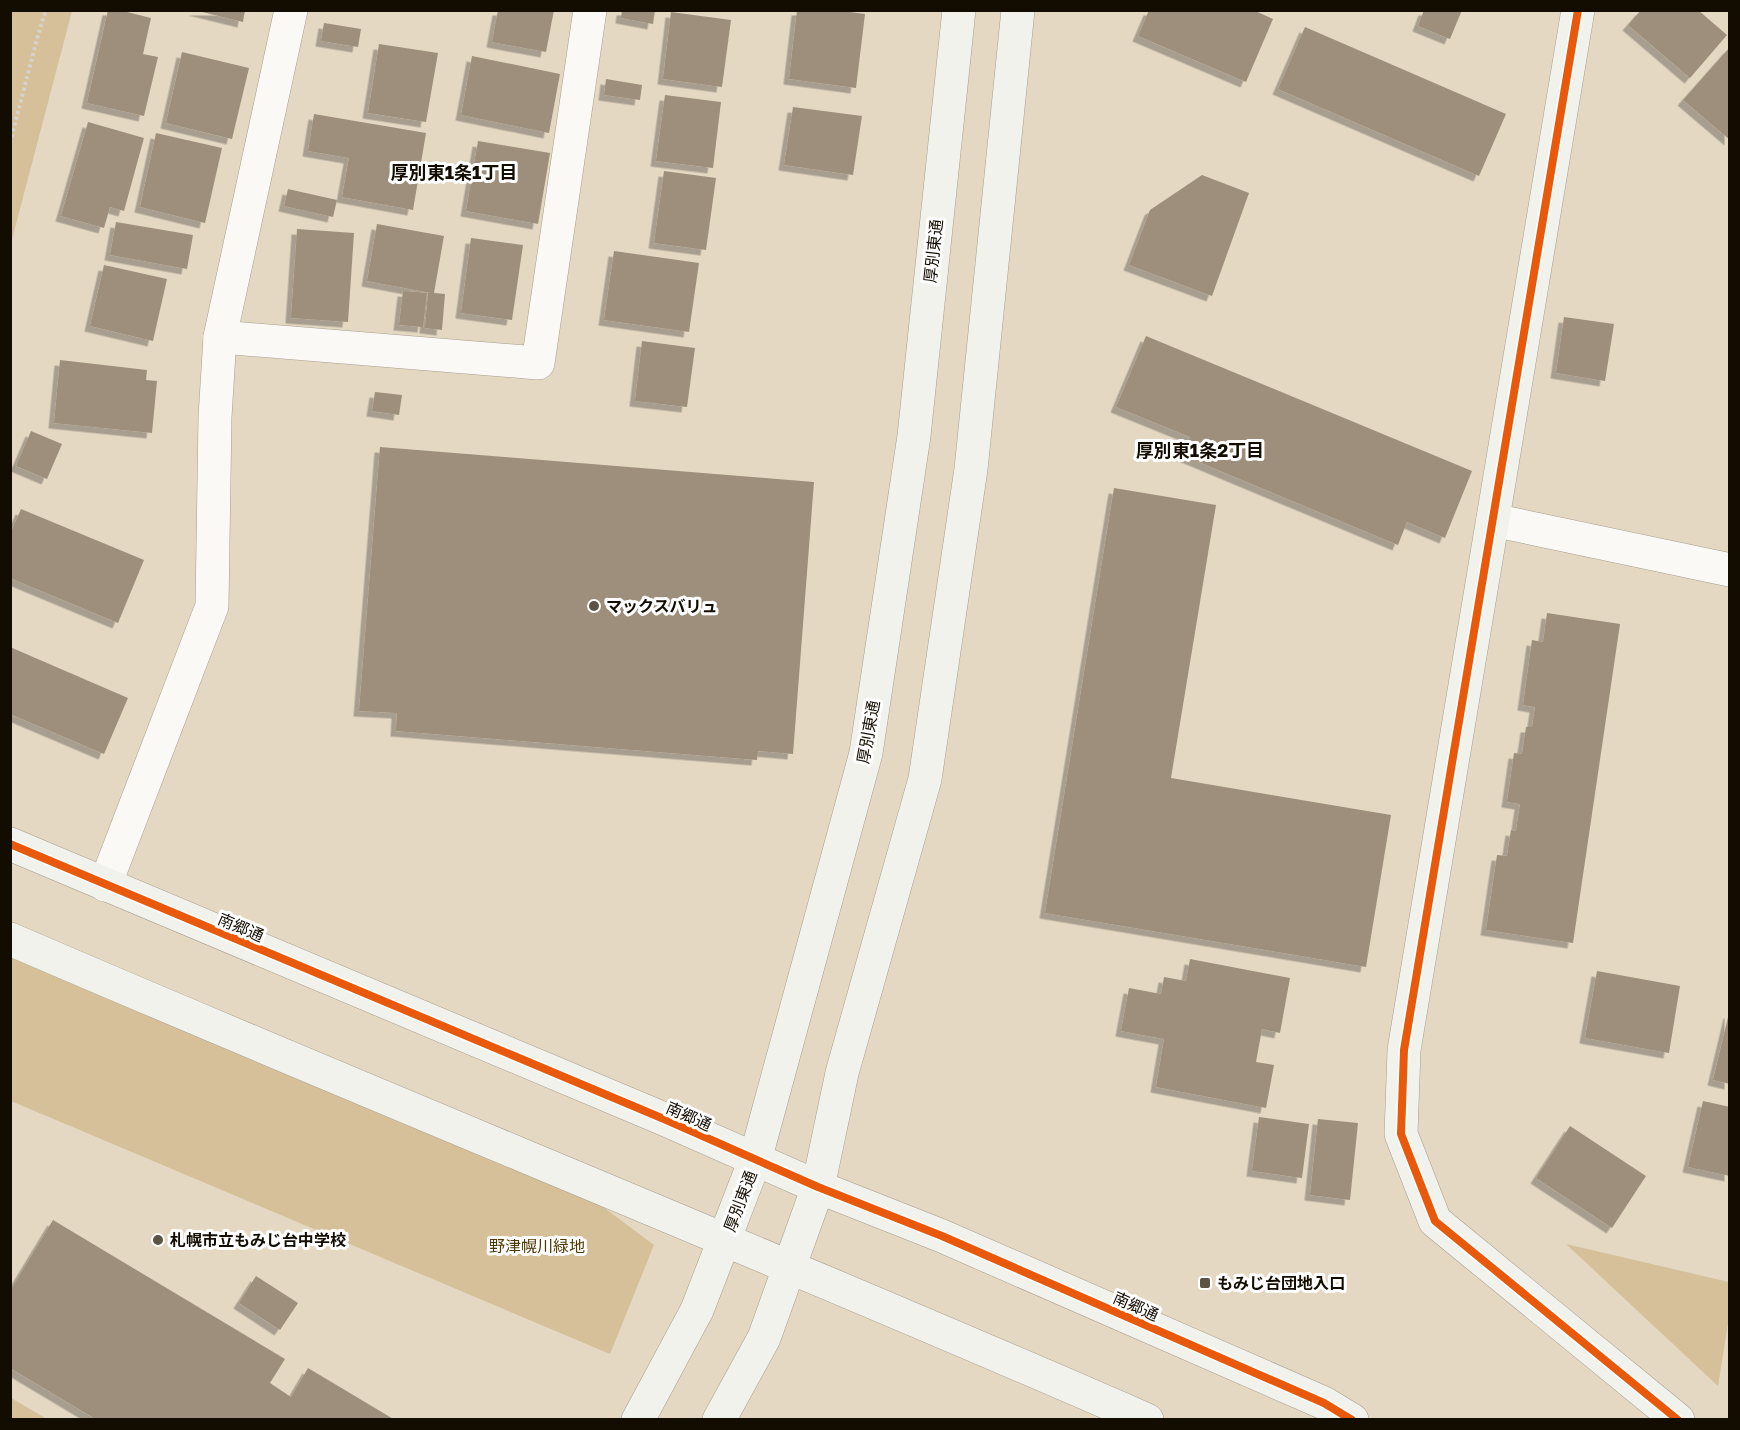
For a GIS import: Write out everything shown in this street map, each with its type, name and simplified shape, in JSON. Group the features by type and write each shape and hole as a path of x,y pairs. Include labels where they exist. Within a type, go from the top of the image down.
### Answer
{"street":[{"path":"105,885 212,606 215,417 220,337 291,10"},
{"path":"220,337 538,363 590,10"},
{"name":"厚別東通","path":"638,1419 697,1310 755,1160 866,753 914,436 958,10"},
{"path":"719,1419 764,1338 818,1187 842,1073 925,779 971,470 1018,10"},
{"path":"1578,10 1404,1050 1401,1134 1435,1221 1678,1419"},
{"path":"1492,520 1730,570"},
{"name":"南郷通","path":"10,844 642,1110 818,1187 942,1236 1324,1403 1352,1419"},
{"path":"10,939 1147,1419"}],"path":[{"path":"10,143 46,10"}],"green space":[{"path":"10,11 72,11 11,243"},
{"name":"野津幌川緑地","path":"10,950 575,1186 654,1245 610,1354 11,1101"},
{"path":"1566,1244 1729,1282 1729,1317 1718,1386"},
{"path":"11,1398 47,1419 11,1419"}],"building":[{"path":"108,10 119,10 151,18 143,54 158,57 144,116 87,103"},
{"path":"194,10 245,10 243,22"},
{"path":"498,10 554,10 546,52 492,42"},
{"path":"622,10 655,10 653,24 621,18"},
{"path":"797,10 835,10 865,14 856,88 789,79"},
{"path":"1149,10 1253,10 1273,19 1246,82 1138,36"},
{"path":"1424,10 1462,10 1450,39 1418,26"},
{"path":"1641,10 1698,10 1727,35 1690,78 1628,25"},
{"path":"671,12 731,20 722,87 663,79"},
{"path":"324,23 361,29 358,47 321,41"},
{"path":"1305,27 1506,114 1479,176 1278,89"},
{"path":"379,44 438,53 426,122 368,113"},
{"path":"1730,47 1730,140 1683,100"},
{"path":"182,52 249,68 232,139 166,123"},
{"path":"472,56 560,74 549,133 461,115"},
{"path":"606,79 642,85 640,100 604,95"},
{"path":"665,95 721,102 713,168 656,161"},
{"path":"793,107 862,116 853,175 784,165"},
{"path":"314,114 426,133 413,210 342,197 349,158 308,151"},
{"path":"88,122 144,138 124,211 110,207 104,228 61,216"},
{"path":"156,133 222,148 205,223 140,207"},
{"path":"478,141 550,153 538,224 466,211"},
{"path":"664,171 716,178 706,250 654,243"},
{"path":"1202,175 1249,193 1212,296 1129,265 1150,210"},
{"path":"288,189 337,200 333,217 284,206"},
{"path":"116,222 193,235 187,269 110,255"},
{"path":"377,224 444,236 434,293 445,294 442,330 425,328 428,293 431,293 367,281"},
{"path":"297,229 354,233 348,322 291,318"},
{"path":"471,238 523,245 512,320 461,313"},
{"path":"614,251 699,263 689,332 604,320"},
{"path":"104,265 167,279 153,341 90,326"},
{"path":"403,291 427,293 423,327 399,325"},
{"path":"1564,317 1614,324 1605,381 1556,373"},
{"path":"1146,336 1472,471 1445,538 1407,522 1398,545 1182,455 1190,437 1116,407"},
{"path":"642,341 695,348 687,407 635,401"},
{"path":"60,360 147,370 146,380 157,381 152,433 54,423"},
{"path":"375,392 402,395 399,415 372,411"},
{"path":"31,431 62,444 47,479 16,466"},
{"path":"380,447 814,482 793,754 758,751 757,760 396,731 397,713 359,711"},
{"path":"1114,488 1216,505 1171,778 1391,815 1366,967 1045,913"},
{"path":"21,509 144,560 118,623 10,578 10,534"},
{"path":"1547,613 1620,624 1573,943 1486,930 1497,855 1507,856 1511,830 1516,831 1520,804 1507,802 1514,753 1522,754 1526,727 1532,727 1535,707 1523,705 1532,640 1543,642"},
{"path":"10,647 128,698 104,754 10,714"},
{"path":"1190,959 1290,978 1280,1033 1262,1029 1256,1062 1274,1065 1266,1108 1156,1087 1164,1039 1121,1031 1129,988 1161,994 1164,977 1186,981"},
{"path":"1597,971 1680,986 1669,1053 1585,1038"},
{"path":"1730,1013 1730,1084 1713,1080"},
{"path":"1703,1101 1730,1107 1730,1176 1688,1167"},
{"path":"1259,1117 1309,1124 1302,1178 1252,1171"},
{"path":"1318,1119 1358,1123 1350,1200 1310,1195"},
{"path":"1570,1126 1646,1176 1612,1228 1536,1178"},
{"path":"53,1220 285,1359 270,1383 291,1397 308,1368 395,1420 97,1420 10,1368 10,1291"},
{"path":"256,1276 298,1303 280,1330 239,1303"}],"cycle path":[{"path":"1578,10 1404,1050 1401,1134 1435,1221 1678,1420"},
{"path":"10,844 664,1119 818,1187 942,1236 1324,1403 1352,1420"}],"place":[{"name":"マックスバリュ","path":"594,606"},
{"name":"札幌市立もみじ台中学校","path":"158,1240"},
{"name":"もみじ台団地入口","path":"1205,1283"}],"district":[{"name":"厚別東1条1丁目","path":"454,172"},
{"name":"厚別東1条2丁目","path":"1200,450"}]}
